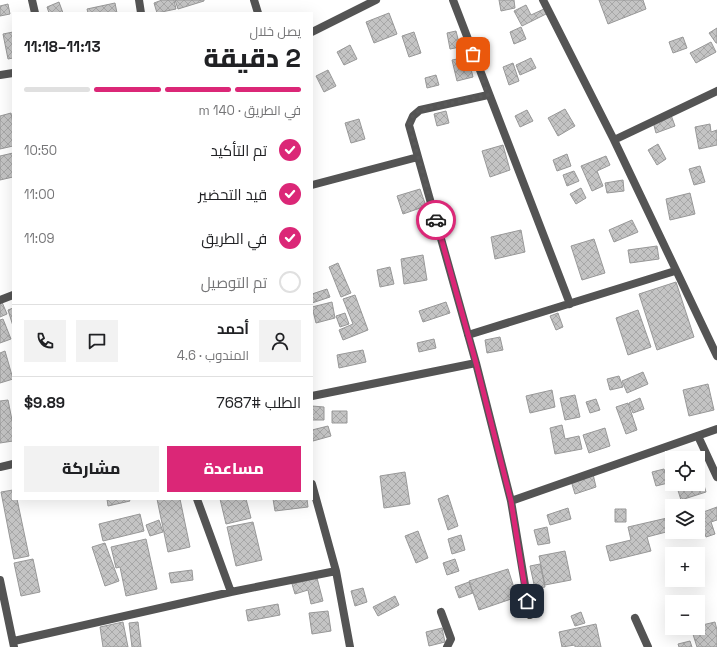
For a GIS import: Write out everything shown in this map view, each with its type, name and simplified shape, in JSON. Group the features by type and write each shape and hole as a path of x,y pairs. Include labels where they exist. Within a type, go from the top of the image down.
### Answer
{"street":[{"path":"32,0 35,12"},
{"path":"139,0 142,12"},
{"path":"254,0 258,12"},
{"path":"313,32 376,0"},
{"path":"453,0 488,95 570,304"},
{"path":"543,0 614,140 675,271 717,356"},
{"path":"0,75 12,73"},
{"path":"614,140 717,91"},
{"path":"488,95 420,110 413,116 409,125 476,363 511,501 530,615"},
{"path":"313,185 418,157"},
{"path":"468,335 675,271"},
{"path":"0,300 12,295"},
{"path":"313,396 476,363"},
{"path":"511,501 717,429"},
{"path":"698,436 717,478"},
{"path":"0,467 12,464"},
{"path":"313,488 336,571 350,647"},
{"path":"197,500 231,592"},
{"path":"0,580 14,644 231,592 336,571"},
{"path":"441,612 451,639 448,647"},
{"path":"635,618 648,647"}],"building":[{"path":"162,0 174,0 176,9 157,12 154,3"},
{"path":"175,0 204,0 204,1 178,9"},
{"path":"499,0 514,0 515,8 501,11"},
{"path":"599,0 643,0 646,9 608,24"},
{"path":"59,2 63,12 49,12 47,7"},
{"path":"115,3 117,12 88,12 87,9"},
{"path":"8,4 10,14 0,16 0,6"},
{"path":"526,5 531,15 546,8 548,13 522,26 514,11"},
{"path":"389,13 397,34 374,43 366,22"},
{"path":"521,27 526,39 514,44 510,32"},
{"path":"717,28 717,43 716,43 709,33"},
{"path":"456,31 460,47 450,49 447,33"},
{"path":"12,32 12,58 8,59 3,34"},
{"path":"414,32 421,53 409,57 402,36"},
{"path":"683,37 687,48 673,53 669,42"},
{"path":"711,42 716,52 696,63 690,53"},
{"path":"350,45 357,59 344,65 337,52"},
{"path":"468,57 473,77 457,81 452,60"},
{"path":"531,58 536,68 520,75 516,65"},
{"path":"513,63 519,81 509,85 503,67"},
{"path":"328,70 336,86 324,92 316,76"},
{"path":"436,75 439,85 427,88 425,78"},
{"path":"565,109 575,126 558,136 548,118"},
{"path":"527,110 533,121 520,127 515,116"},
{"path":"446,111 449,123 437,126 434,114"},
{"path":"11,113 12,146 0,149 0,116"},
{"path":"671,115 675,126 656,133 653,122"},
{"path":"359,119 365,139 351,143 345,123"},
{"path":"710,124 711,132 717,130 717,145 699,149 695,127"},
{"path":"658,144 666,159 657,165 648,150"},
{"path":"503,145 510,170 490,177 482,151"},
{"path":"12,153 12,177 0,180 0,156"},
{"path":"567,154 571,166 557,171 553,160"},
{"path":"606,156 610,165 597,171 603,186 592,191 581,166"},
{"path":"700,166 705,182 694,185 689,169"},
{"path":"574,171 579,181 567,186 563,175"},
{"path":"623,180 624,191 607,193 605,183"},
{"path":"581,188 586,198 576,204 570,194"},
{"path":"420,189 426,206 403,214 397,196"},
{"path":"690,193 695,214 670,220 666,199"},
{"path":"632,220 638,232 614,242 609,230"},
{"path":"521,230 525,252 495,259 491,237"},
{"path":"594,239 605,273 582,280 571,246"},
{"path":"657,246 659,259 630,263 628,250"},
{"path":"423,255 427,280 404,284 401,259"},
{"path":"338,263 351,293 341,297 329,267"},
{"path":"390,267 394,284 380,287 377,270"},
{"path":"676,282 694,337 657,350 639,294"},
{"path":"327,289 330,297 313,303 313,294"},
{"path":"355,295 368,330 343,340 339,330 353,324 343,299"},
{"path":"0,302 2,302 7,314 0,317"},
{"path":"332,302 335,318 316,323 313,307"},
{"path":"446,302 450,313 423,322 419,311"},
{"path":"12,308 12,323 8,310"},
{"path":"638,310 651,347 628,355 616,318"},
{"path":"345,313 349,324 340,327 336,316"},
{"path":"558,313 563,327 556,330 550,316"},
{"path":"3,319 11,339 0,343 0,320"},
{"path":"500,337 503,350 487,353 485,340"},
{"path":"434,339 436,348 419,352 417,343"},
{"path":"363,350 366,362 339,368 337,355"},
{"path":"5,351 12,379 0,383 0,353"},
{"path":"643,372 648,384 627,393 622,381"},
{"path":"619,376 623,387 610,390 607,379"},
{"path":"708,384 714,410 689,416 683,390"},
{"path":"552,390 555,407 530,413 526,396"},
{"path":"575,395 580,417 565,420 560,398"},
{"path":"640,398 644,409 633,413 629,403"},
{"path":"596,399 600,410 590,413 586,402"},
{"path":"8,400 12,420 12,441 0,443 0,401"},
{"path":"628,403 637,430 626,434 616,407"},
{"path":"313,406 324,407 324,420 313,420"},
{"path":"332,411 347,411 347,423 332,423"},
{"path":"562,425 565,439 579,436 582,449 555,454 550,428"},
{"path":"328,426 331,436 313,441 313,430"},
{"path":"605,428 610,446 589,453 583,435"},
{"path":"664,469 665,484 656,486 652,472"},
{"path":"405,472 410,504 384,508 380,476"},
{"path":"593,474 596,487 575,494 571,481"},
{"path":"705,489 706,492 681,499 678,491 705,491"},
{"path":"12,490 12,500 17,500 29,556 14,559 1,492"},
{"path":"448,495 458,526 448,530 438,499"},
{"path":"107,500 130,501 108,506"},
{"path":"157,500 180,500 190,547 168,552"},
{"path":"220,500 246,500 251,518 226,524"},
{"path":"273,500 307,500 308,507 275,511"},
{"path":"717,507 717,520 711,522 715,534 706,537 705,534 705,511"},
{"path":"568,508 571,519 550,525 547,515"},
{"path":"615,509 626,509 626,522 615,522"},
{"path":"140,514 144,531 103,541 99,524"},
{"path":"665,518 665,532 647,537 651,551 610,561 606,546 631,540 628,527"},
{"path":"159,520 163,532 150,536 146,525"},
{"path":"253,522 262,560 236,566 227,527"},
{"path":"547,527 550,543 538,545 534,530"},
{"path":"418,531 428,558 416,563 405,536"},
{"path":"461,535 465,550 452,554 448,539"},
{"path":"146,539 157,589 126,596 120,567 116,568 111,547"},
{"path":"105,543 119,581 105,586 92,547"},
{"path":"565,551 571,580 545,585 539,556"},
{"path":"33,559 40,592 21,596 14,563"},
{"path":"455,559 459,571 447,575 443,563"},
{"path":"540,564 545,587 535,589 530,566"},
{"path":"508,569 517,597 479,610 469,581"},
{"path":"192,570 193,580 171,583 169,573"},
{"path":"317,578 323,601 311,604 308,590 295,594 292,584"},
{"path":"469,582 473,593 459,598 455,587"},
{"path":"363,588 367,602 355,606 351,591"},
{"path":"395,596 399,605 378,616 373,607"},
{"path":"278,604 280,615 248,621 246,610"},
{"path":"328,611 331,631 312,634 309,613"},
{"path":"581,612 585,623 575,626 571,616"},
{"path":"123,622 128,647 103,647 100,627"},
{"path":"138,622 141,647 132,647 129,623"},
{"path":"715,622 717,630 717,647 697,647 693,635 705,635 705,624"},
{"path":"596,624 601,647 575,647 575,645 562,647 559,632"},
{"path":"442,628 445,642 429,646 426,632"},
{"path":"690,641 692,647 679,647 678,644"}],"way so far":[{"path":"436,220 409,125 413,116 420,110 488,95 473,54"}],"route":[{"path":"436,220 476,363 511,501 527,601"}]}
